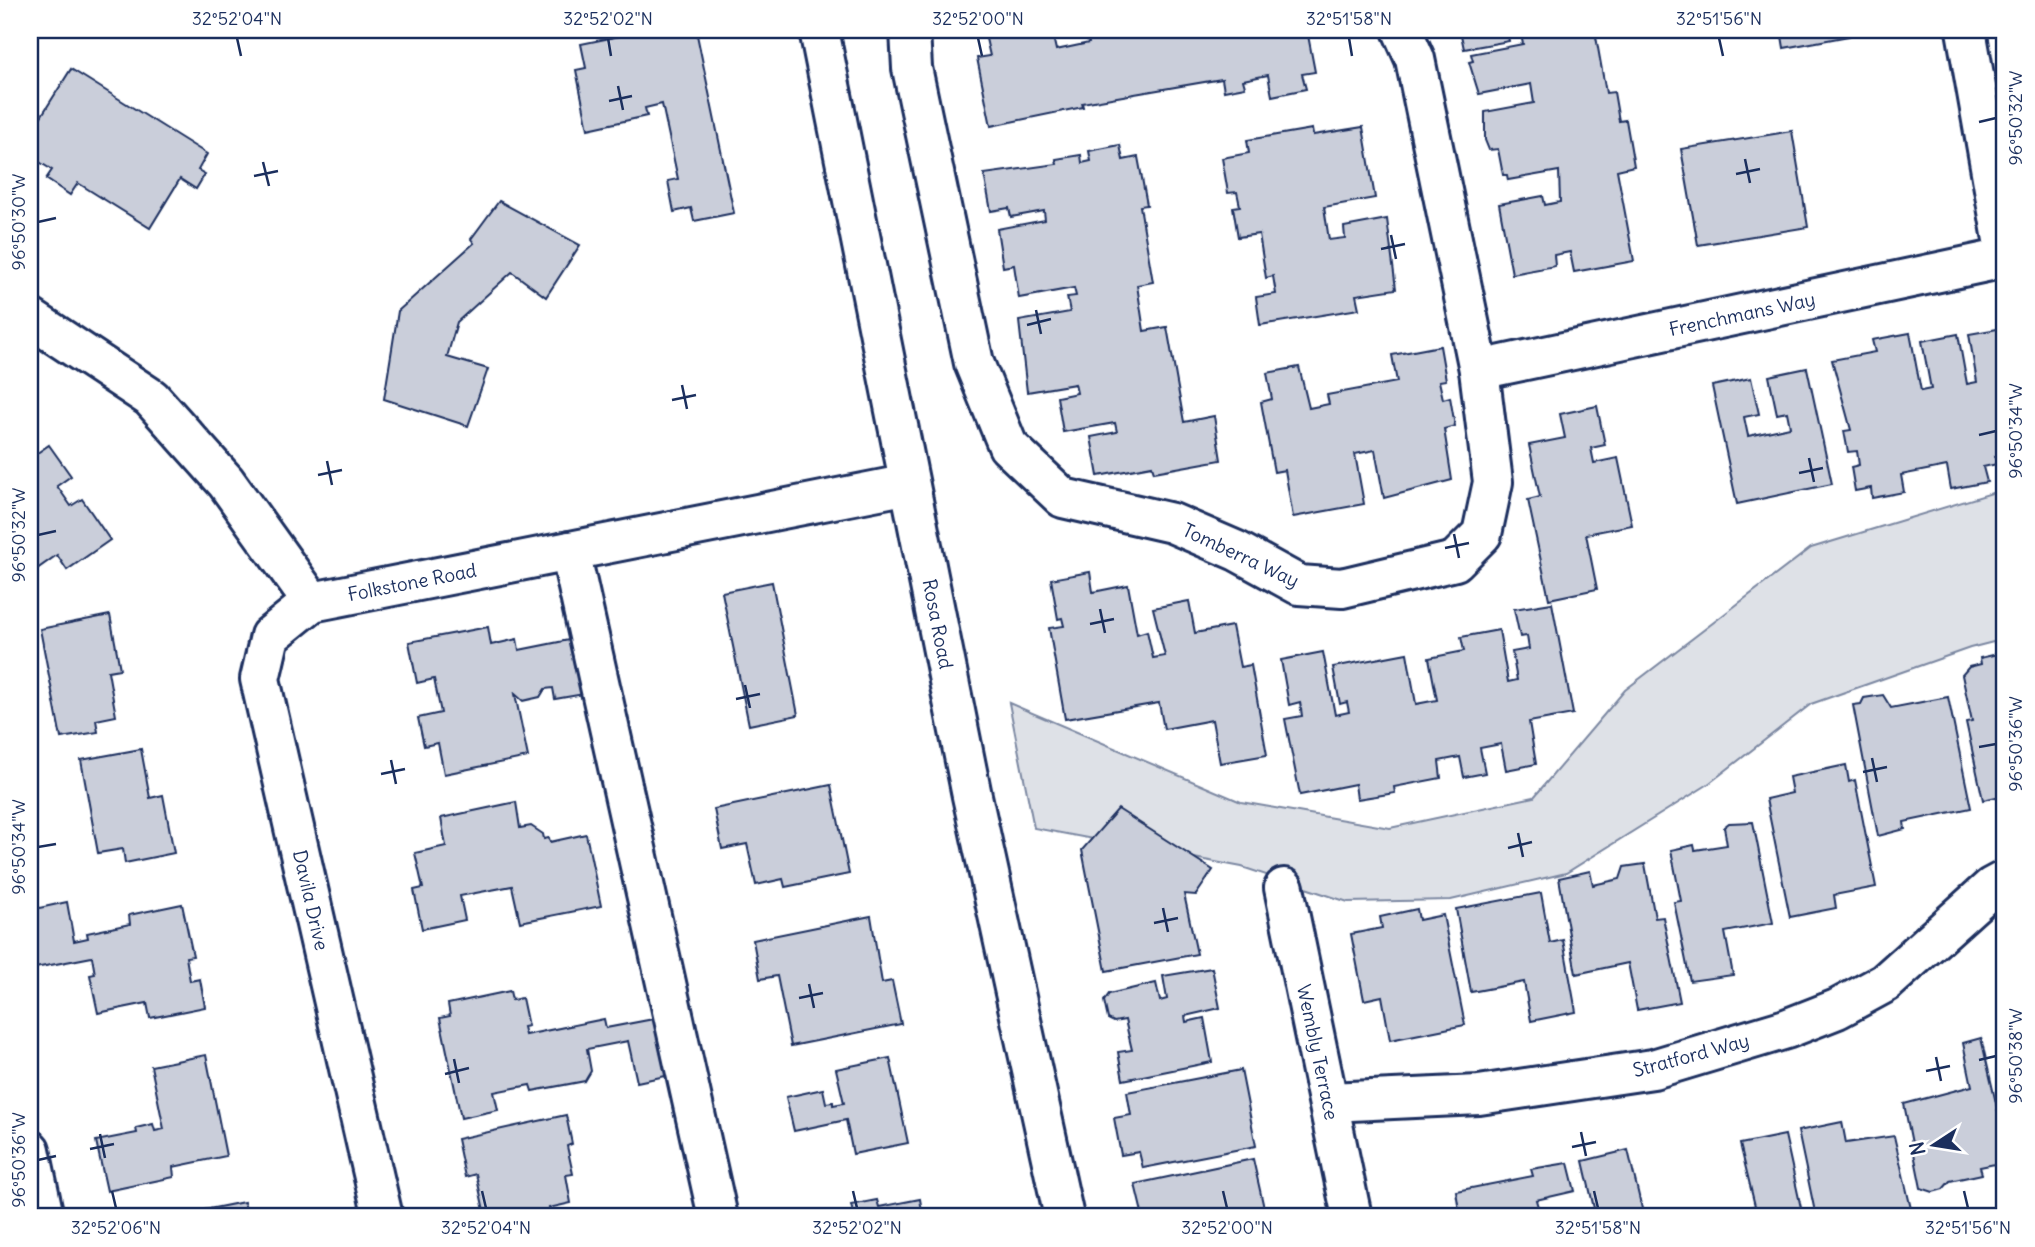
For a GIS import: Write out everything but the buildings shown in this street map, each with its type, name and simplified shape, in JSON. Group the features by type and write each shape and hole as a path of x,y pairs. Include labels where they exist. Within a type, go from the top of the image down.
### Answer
{"street":[{"name":"Rosa Road","path":"820,30 972,796 1065,1217"},
{"name":"Tomberra Way","path":"910,30 912,68 974,363 1008,446 1063,498 1172,523 1237,551 1299,585 1342,588 1455,561 1482,534 1493,482 1479,370 1415,59 1402,30"},
{"path":"1966,30 2005,251"},
{"name":"Frenchmans Way","path":"1479,370 2005,258"},
{"path":"30,318 151,398 226,482 312,602"},
{"name":"Folkstone Road","path":"312,602 909,484"},
{"path":"570,551 718,1217"},
{"name":"Davila Drive","path":"312,602 270,636 260,679 383,1217"},
{"name":"Stratford Way","path":"1329,1102 1479,1095 1653,1069 1786,1029 1837,1009 1885,983 1992,887 2005,880"},
{"name":"Wembly Terrace","path":"1284,888 1352,1217"},
{"path":"30,1150 44,1217"}],"shaded area":[{"path":"2005,489 2005,639 1970,648 1811,704 1707,785 1566,873 1451,900 1348,902 1242,867 1034,828 1009,703 1241,802 1390,828 1534,797 1625,690 1811,548"}]}
